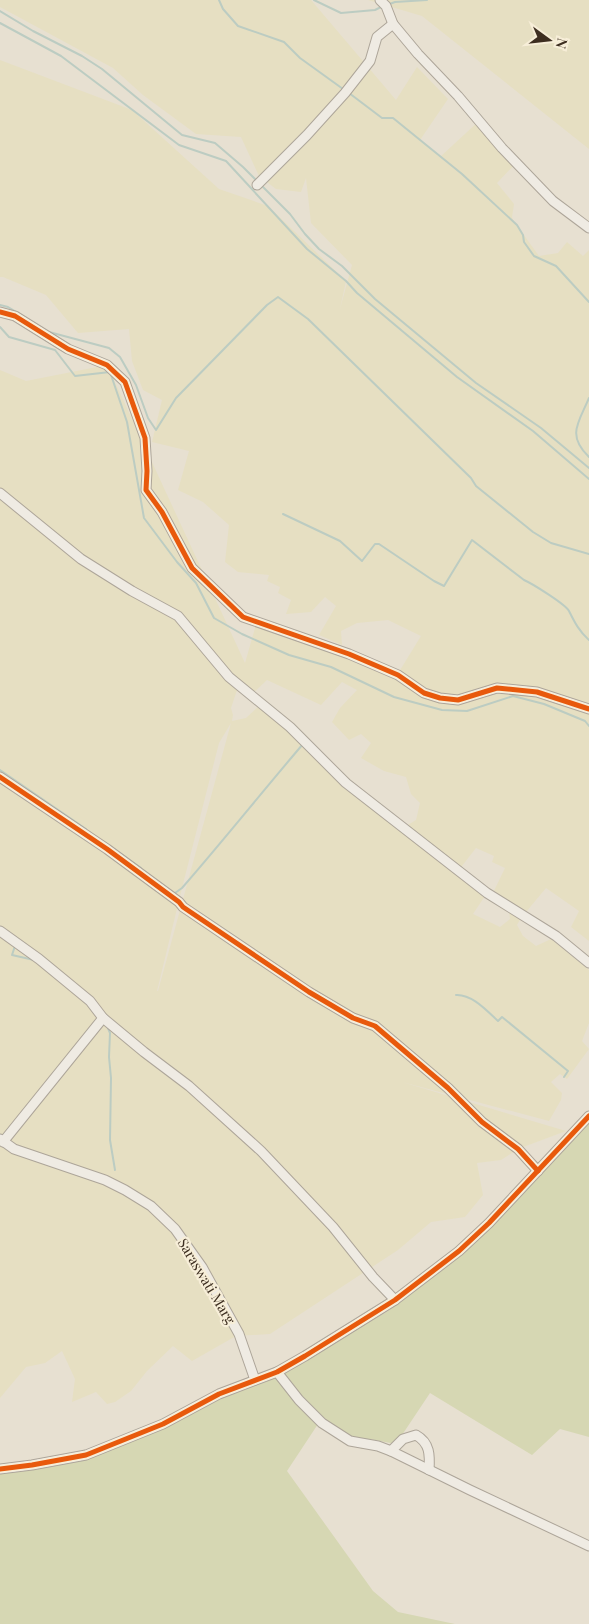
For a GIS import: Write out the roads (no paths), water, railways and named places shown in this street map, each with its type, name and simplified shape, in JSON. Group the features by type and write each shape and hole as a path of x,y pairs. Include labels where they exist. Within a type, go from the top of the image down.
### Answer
{"street":[{"path":"382,2 393,24 522,170 553,201 589,228"},
{"path":"257,185 345,93 370,61 377,38 393,24"},
{"path":"0,312 15,316 68,350 107,365 125,382 145,438 146,490 162,512 192,568 244,617 349,654 398,675 424,693 440,698 458,700 498,688 538,692 589,709"},
{"path":"0,493 81,559 132,592 178,616 229,677 290,727 346,783 487,893 556,936 589,963"},
{"path":"0,777 106,849 179,902 183,908 309,992 353,1018 375,1026 448,1088 482,1122 518,1149 538,1171"},
{"path":"0,931 39,959 82,995 103,1018 189,1086 261,1151 333,1227 373,1277 395,1300"},
{"path":"2,1140 103,1018"},
{"path":"0,1470 86,1455 163,1424 219,1394 277,1372 305,1356 395,1300 465,1245 490,1223 589,1116"},
{"name":"Saraswati Marg","path":"2,1140 14,1149 104,1180 151,1206 175,1229 202,1267 240,1334 255,1380"},
{"path":"277,1372 299,1400 322,1423 350,1441 378,1446 391,1451 589,1546"},
{"path":"391,1451 403,1439 416,1435 423,1439 429,1448 429,1470"}],"waterway":[{"path":"219,0 223,9 238,26 284,42 300,58 343,89"},
{"path":"314,0 341,13 375,10 383,6"},
{"path":"387,5 395,2 427,0"},
{"path":"0,11 102,69 182,135 215,143 257,181"},
{"path":"0,23 61,56 179,145 226,161 307,249 346,281 357,293 457,377 533,431 589,479"},
{"path":"349,93 382,118 393,118 462,174 517,225 523,235 524,242 534,256 556,266 589,302"},
{"path":"261,185 290,214 319,249 342,266 375,299 476,383 541,428 589,468"},
{"path":"49,332 109,348 120,357 136,385 148,418 156,430 176,398 267,305 278,297 308,319 471,478 476,486 533,532 551,543 589,554"},
{"path":"0,305 18,313"},
{"path":"0,327 9,337 55,350 75,376 110,372 127,422 144,518 177,562 196,583 214,618 242,634 289,655 331,667 394,697 442,710 467,711 513,696 544,704 585,721 589,726"},
{"path":"589,398 579,421 576,435 582,449 589,457"},
{"path":"283,514 340,541 362,561 375,544 379,544 444,586 472,540 524,580 562,604 589,640"},
{"path":"175,893 182,888 303,744"},
{"path":"0,770 86,829"},
{"path":"104,842 141,868"},
{"path":"15,946 12,955 34,960"},
{"path":"456,995 462,995 473,1000 498,1021 502,1017 568,1071 564,1077"},
{"path":"107,1026 110,1033 110,1140 115,1170"}]}
